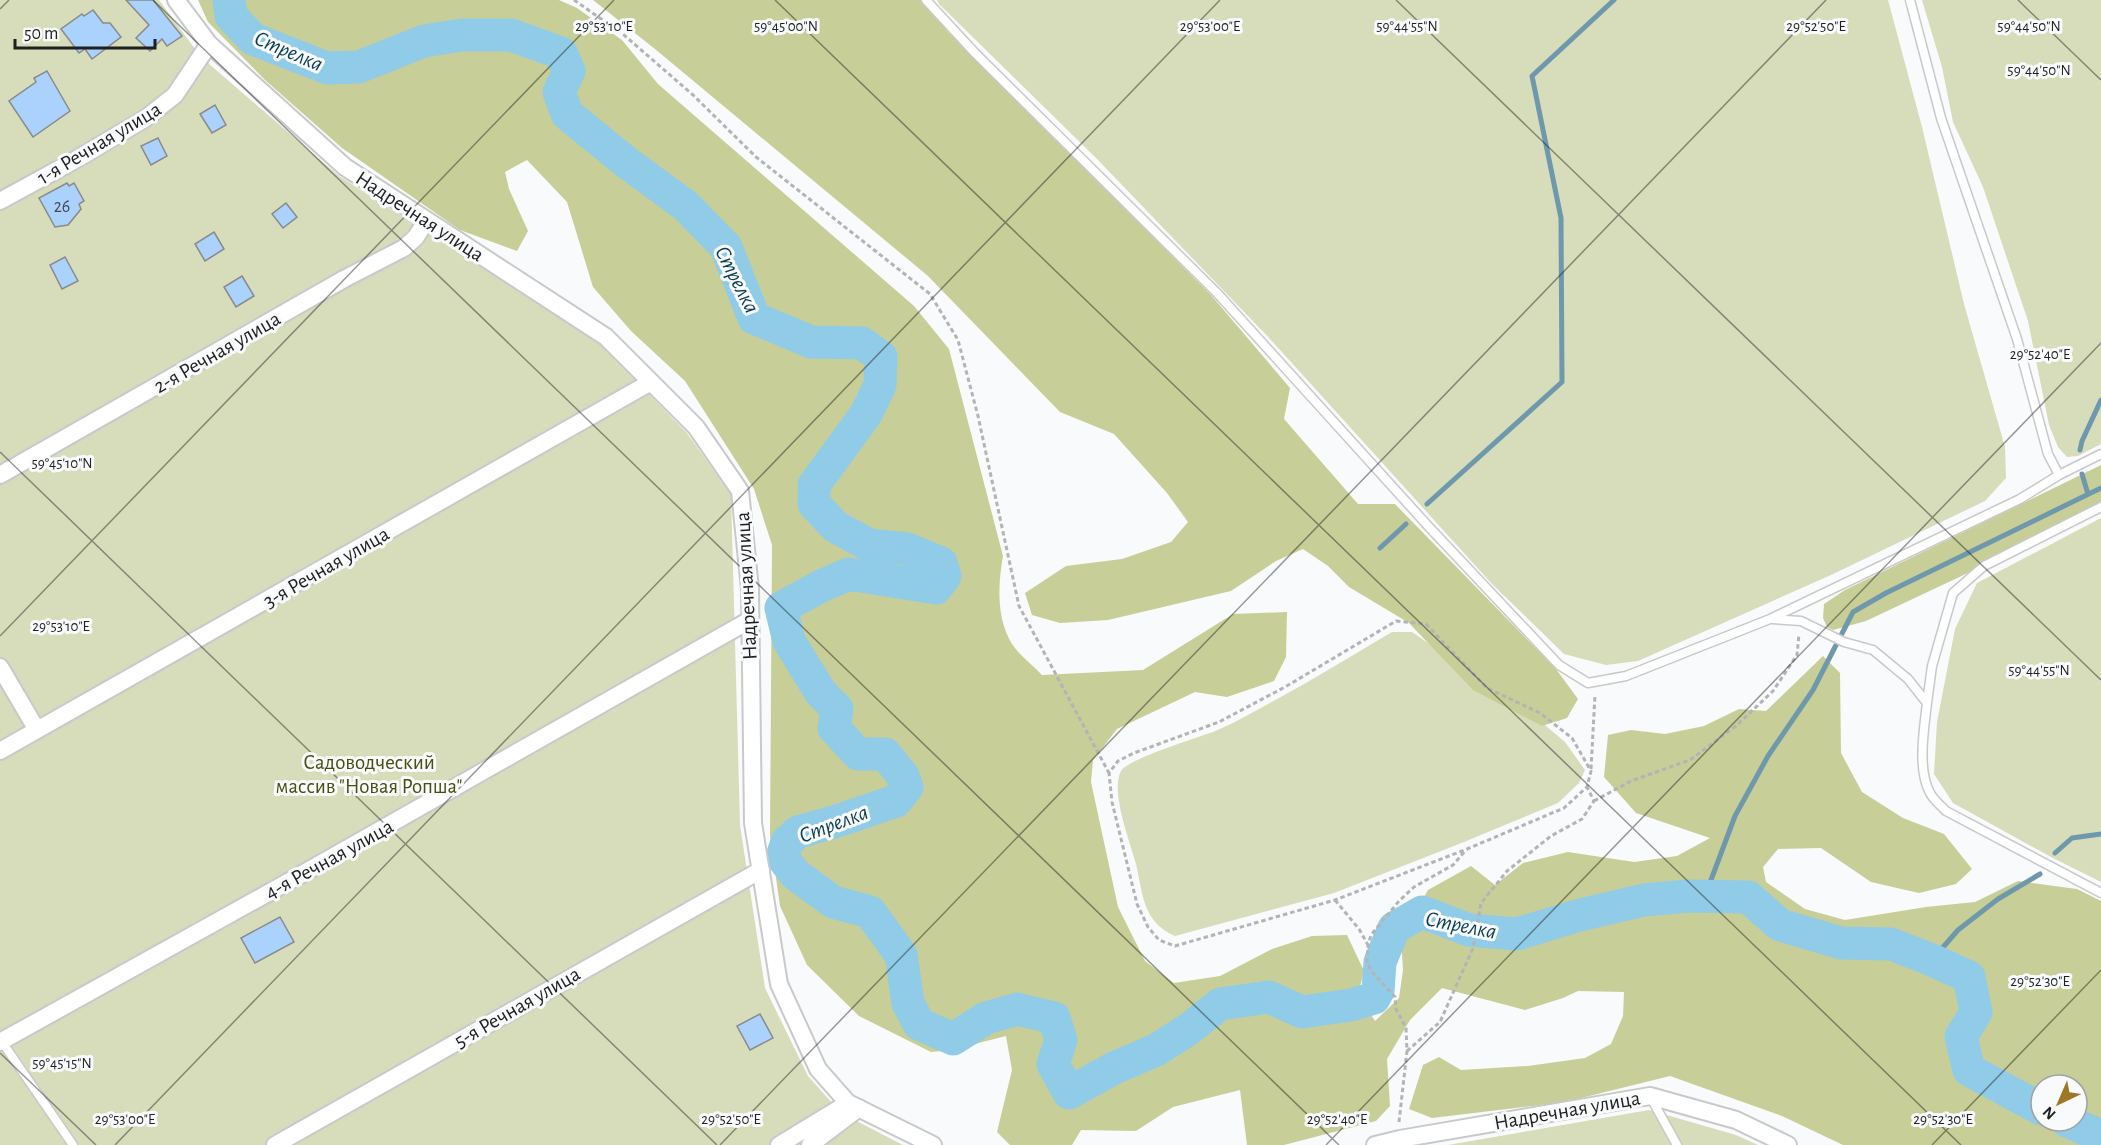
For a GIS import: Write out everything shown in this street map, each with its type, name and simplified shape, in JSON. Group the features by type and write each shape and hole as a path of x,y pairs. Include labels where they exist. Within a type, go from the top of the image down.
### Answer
{"street":[{"name":"Надречная улица","path":"176,0 209,44 345,167 606,337 696,426 740,491 750,589 753,823 778,984 818,1070 854,1105 933,1145"},
{"name":"1-я Речная улица","path":"0,201 146,118 175,96 209,44"},
{"name":"2-я Речная улица","path":"0,475 344,279 404,248 416,237 426,221"},
{"name":"3-я Речная улица","path":"0,751 651,382"},
{"name":"4-я Речная улица","path":"0,1040 295,878 750,620"},
{"path":"0,667 37,730"},
{"name":"5-я Речная улица","path":"275,1145 761,870"},
{"name":"Надречная улица","path":"1375,1145 1650,1096 1736,1120 1788,1145"},
{"path":"779,1145 854,1105"},
{"path":"810,1145 854,1105"}],"lane":[{"path":"926,0 975,54 1218,294 1421,518 1559,665 1588,683 1626,676 1770,619 2020,499 2101,454"},
{"path":"1910,0 1941,118 2018,339 2048,454 2060,476"},
{"path":"2101,507 1984,566 1953,592 1932,666 1923,738 1924,769 1930,793 1946,811 2101,893"},
{"path":"1770,619 1801,621 1844,642 1873,650 1908,679 1927,703"},
{"path":"0,1040 72,1145"},
{"path":"1650,1096 1677,1145"}],"path":[{"path":"574,0 624,35 693,95 756,157 930,294 958,340 978,416 1019,606 1109,774 1112,802 1137,904 1148,927 1159,940 1175,946 1335,900 1467,849 1564,808 1587,787 1591,771 1596,682"},
{"path":"1109,774 1118,761 1219,722 1285,687 1396,621 1426,624 1486,688 1540,713 1572,738 1591,771"},
{"path":"1407,1051 1440,1022 1473,948 1481,903 1507,871 1551,836 1582,819 1594,801 1631,781 1690,760 1736,726 1773,691 1797,655 1801,621"},
{"path":"1587,787 1594,801"},
{"path":"1402,1142 1399,1118 1407,1051 1406,1028 1396,1009 1395,997 1371,971 1367,962 1368,945 1371,935 1399,901 1414,887 1453,865 1467,849"},
{"path":"1335,900 1359,928 1368,945"}],"green space":[{"name":"Садоводческий массив \"Новая Ропша\"","path":"0,0 159,0 201,57 339,176 599,343 687,433 731,495 740,825 765,988 808,1076 841,1113 903,1145 0,1145"},
{"path":"198,0 559,0 577,8 622,40 658,84 914,306 949,349 1003,556 999,589 1003,623 1015,648 1042,675 1143,670 1233,614 1287,612 1286,657 1274,681 1227,697 1195,692 1117,729 1093,760 1091,782 1118,907 1145,961 1174,983 1220,976 1272,949 1312,936 1347,935 1364,971 1358,995 1375,1021 1399,998 1403,970 1401,937 1428,890 1471,866 1495,885 1523,863 1568,852 1634,862 1677,856 1710,838 1636,813 1604,777 1608,735 1631,730 1665,734 1704,726 1739,709 1766,711 1823,656 1840,673 1841,753 1862,792 1903,818 1944,834 1972,869 1956,884 1919,893 1871,882 1821,848 1778,849 1763,867 1766,882 1805,909 1845,920 1975,902 2018,881 2077,889 2101,901 2101,1145 1843,1145 1782,1116 1670,1076 1565,1102 1432,1118 1409,1109 1423,1065 1439,1057 1461,1070 1528,1066 1585,1058 1611,1044 1623,1016 1624,992 1578,991 1525,1010 1442,988 1410,1020 1387,1059 1390,1106 1376,1121 1284,1145 1247,1145 1240,1090 1173,1107 1136,1131 1081,1130 1072,1145 1010,1145 997,1132 1012,1070 1006,1036 951,1050 931,1052 859,1016 807,965 780,906 770,836 772,545 754,489 685,381 631,331 593,287 567,202 527,160 505,172 509,189 528,231 517,251 460,230 342,148 265,80 208,22"},
{"path":"593,0 923,0 948,32 1211,295 1290,388 1284,419 1358,504 1395,504 1556,669 1578,699 1567,718 1542,726 1473,690 1409,623 1349,587 1328,566 1303,549 1276,561 1231,591 1108,620 1060,623 1032,615 1025,593 1066,566 1122,559 1171,542 1188,522 1167,493 1114,434 1060,412 928,276"},
{"path":"937,0 1888,0 1922,127 1964,304 2005,447 2006,478 1985,501 1831,575 1638,661 1606,665 1564,654 1492,584 1271,340 1097,159"},
{"path":"1922,0 2101,0 2101,444 2078,456 2067,457 2058,447 2049,425 2028,321 1983,187 1953,122 1942,67"},
{"path":"2101,465 2101,510 1866,621 1833,630 1827,627 1823,618 1824,604 1845,590"},
{"path":"2101,518 2101,882 1953,803 1934,774 1937,722 1955,629 1977,583"},
{"path":"1392,632 1412,632 1534,716 1565,742 1585,770 1579,783 1558,803 1334,893 1175,936 1164,930 1150,915 1143,897 1119,803 1118,780 1121,771 1126,766 1149,755 1235,722"},
{"path":"1649,1110 1736,1135 1758,1145 1448,1145"}],"building":[{"path":"126,0 153,0 182,36 167,46 162,39 150,51 136,38 149,25"},
{"path":"93,10 103,23 110,23 121,37 92,59 85,49 79,53 61,29 82,14 84,16"},
{"path":"47,71 70,111 33,137 9,101 36,82 34,78"},
{"path":"215,105 226,125 212,133 200,114"},
{"path":"158,138 167,156 151,165 141,146"},
{"path":"67,183 69,186 74,183 84,201 79,204 81,209 68,225 55,227 39,198"},
{"path":"286,203 297,217 283,228 272,214"},
{"path":"214,232 224,249 205,261 195,244"},
{"path":"65,257 78,281 62,289 50,265"},
{"path":"242,276 254,296 236,307 224,287"},
{"path":"280,917 294,942 255,963 241,938"},
{"path":"760,1014 773,1038 750,1050 737,1026"}],"waterway":[{"name":"Стрелка","path":"229,0 231,16 253,39 327,68 359,67 424,41 462,35 511,35 561,53 569,71 559,92 567,114 626,162 686,206 726,247 754,318 811,342 862,343 881,357 880,385 866,414 814,485 814,504 836,527 869,545 907,549 941,563 945,576 936,588 849,574 781,608 789,641 821,693 837,709 834,728 858,754 885,754 903,776 907,787 896,801 798,832 787,842 782,857 795,874 833,902 870,912 901,955 908,1003 919,1024 953,1039 986,1018 1017,1009 1054,1018 1061,1040 1053,1064 1069,1093 1114,1068 1156,1050 1189,1029 1220,1004 1269,997 1302,1012 1351,1005 1374,998 1378,991 1380,962 1394,928 1422,912 1469,930 1517,934 1580,915 1644,900 1688,896 1748,897 1780,925 1841,943 1891,944 1969,977 1976,1012 1961,1037 1969,1070 2029,1102"},
{"path":"1427,504 1562,382 1561,218 1532,76 1614,0"},
{"path":"2080,450 2101,400"},
{"path":"2082,474 2088,494"},
{"path":"1705,896 1735,816 1768,756 1813,690 1853,612 1886,593 2101,488"},
{"path":"1380,548 1406,524"},
{"path":"2055,853 2072,838 2101,834"},
{"path":"1932,960 1958,930 1998,899 2040,874"},
{"name":"Стрелка","path":"2089,1131 2101,1136"}]}
